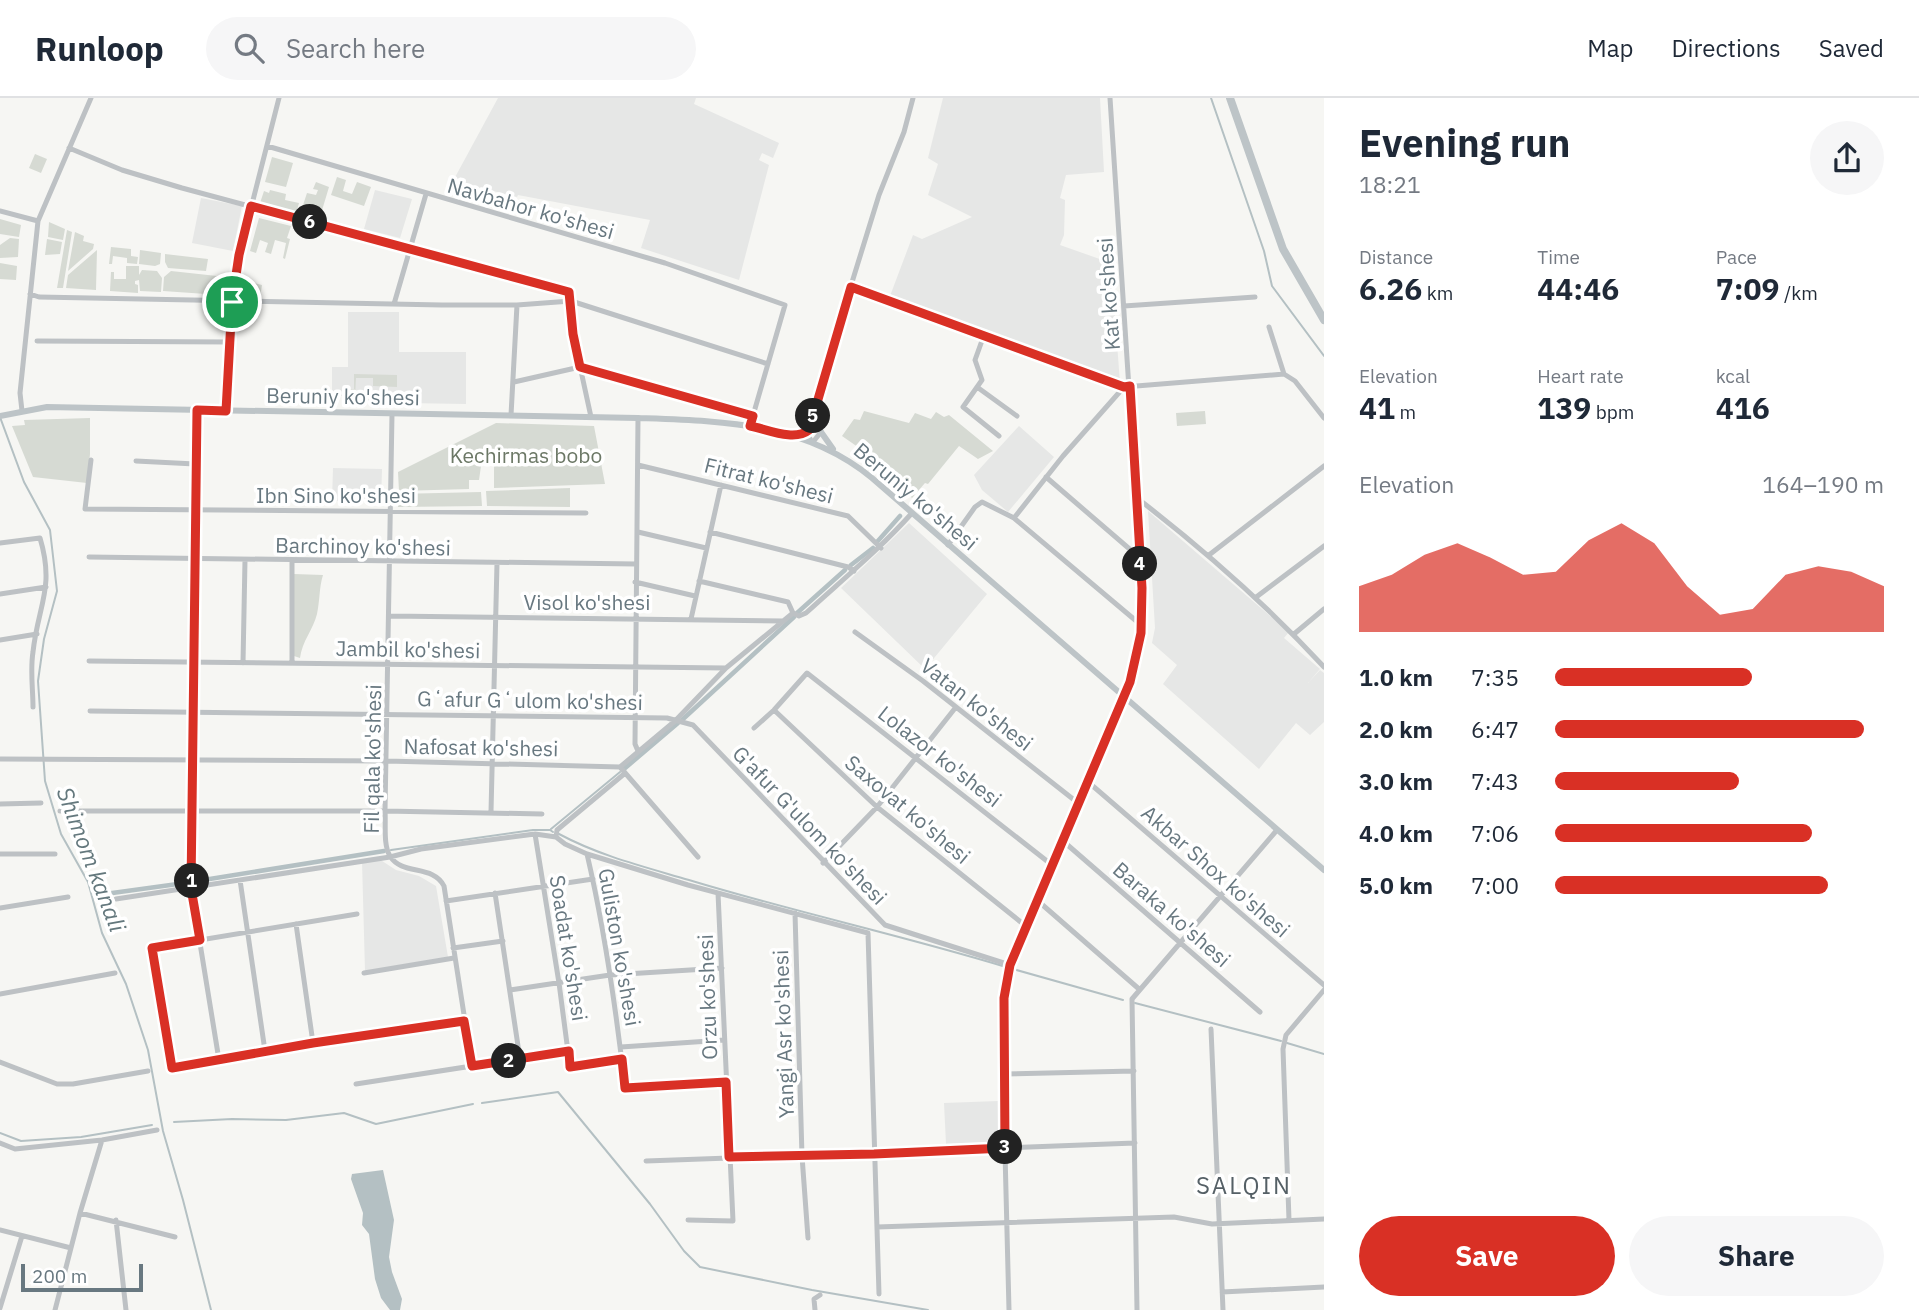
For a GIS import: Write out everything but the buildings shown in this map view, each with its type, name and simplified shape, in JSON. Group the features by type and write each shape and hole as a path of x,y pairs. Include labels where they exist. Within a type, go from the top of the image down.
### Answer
{"highway":[{"path":"1230,98 1283,249 1324,320"}],"main road":[{"name":"Beruniy ko'shesi","path":"3,415 47,407 705,420 750,426 812,442 853,462 1324,870"},
{"path":"794,436 809,430"},
{"path":"821,432 834,451"}],"street":[{"path":"22,411 20,393 38,221 91,98"},
{"path":"226,411 232,302 239,255 279,98"},
{"path":"812,442 809,430 817,401 879,195 904,132 912,98"},
{"name":"Kat ko'shesi","path":"1009,1310 1003,1074 1004,998 1010,965 1124,696 1137,655 1142,625 1137,498 1127,386 1110,98"},
{"name":"Navbahor ko'shesi","path":"267,146 665,263 785,305 768,364"},
{"path":"69,148 122,170 569,292 573,334 591,417"},
{"path":"394,304 426,194"},
{"path":"0,211 38,221"},
{"path":"851,287 1127,386 1284,374 1296,381 1324,418"},
{"path":"30,294 39,297 232,302 517,305 571,301 768,364 750,426"},
{"path":"1124,306 1255,297"},
{"path":"512,415 517,305"},
{"path":"1269,327 1284,374"},
{"path":"984,335 975,360 982,380 962,407 999,436"},
{"path":"37,341 231,342"},
{"path":"514,382 580,367 753,416"},
{"path":"1014,517 1127,386"},
{"path":"977,387 1017,416"},
{"path":"812,442 821,432 817,401"},
{"path":"197,410 191,888 219,1060"},
{"name":"Fil qala ko'shesi","path":"392,414 387,849 390,857 399,864 434,874 443,886 472,1066"},
{"path":"638,418 635,744 639,751"},
{"name":"Ibn Sino ko'shesi","path":"91,460 85,509 586,513"},
{"path":"136,461 195,464"},
{"name":"Fitrat ko'shesi","path":"638,465 848,516 881,548"},
{"path":"1209,555 1324,466"},
{"path":"1046,477 1140,558"},
{"path":"691,619 721,485"},
{"path":"1137,498 1209,555 1294,634 1324,667"},
{"path":"948,545 975,507 982,502 1014,517 1142,625"},
{"path":"699,581 788,602 793,613 799,616 806,613 881,548 912,513"},
{"path":"638,532 706,548"},
{"path":"710,532 848,567 854,571"},
{"path":"0,543 40,538 47,571 33,652 33,707"},
{"path":"1255,598 1324,546"},
{"name":"Barchinoy ko'shesi","path":"89,557 636,564"},
{"path":"243,663 245,560"},
{"path":"292,561 292,663"},
{"path":"491,812 497,563"},
{"path":"635,582 695,596"},
{"path":"0,594 46,587"},
{"path":"1294,634 1324,609"},
{"path":"698,857 620,767 675,721 726,668 793,613"},
{"name":"Visol ko'shesi","path":"390,616 783,621"},
{"name":"Vatan ko'shesi","path":"855,632 956,707 1077,803"},
{"path":"0,640 37,634"},
{"name":"Jambil ko'shesi","path":"89,661 726,668"},
{"name":"Lolazor ko'shesi","path":"774,710 807,673 1052,865"},
{"path":"823,863 877,807 956,707"},
{"path":"754,728 774,710"},
{"name":"Saxovat ko'shesi","path":"774,710 877,807 1027,927"},
{"name":"Gʻafur Gʻulom ko'shesi","path":"90,711 636,716 675,721"},
{"name":"G'afur G'ulom ko'shesi","path":"675,721 693,726 885,925 1010,965"},
{"name":"Nafosat ko'shesi","path":"0,759 387,761 620,767"},
{"path":"556,838 557,830 624,774"},
{"name":"Akbar Shox ko'shesi","path":"1087,781 1324,985"},
{"path":"0,804 41,803"},
{"path":"60,811 542,814"},
{"path":"1137,1310 1134,1071 1130,1010 1132,999 1277,830"},
{"path":"116,899 390,857 421,849 535,834 556,838 587,854 718,893 868,933 879,1294"},
{"name":"Soadat ko'shesi","path":"535,834 570,1067 622,1059"},
{"name":"Baraka ko'shesi","path":"1063,841 1260,1012"},
{"path":"0,855 55,854"},
{"name":"Guliston ko'shesi","path":"587,854 610,975 625,1088 726,1082"},
{"path":"446,901 593,879"},
{"path":"240,880 265,1051"},
{"path":"495,893 520,1059"},
{"name":"Orzu ko'shesi","path":"688,1220 733,1222 718,893"},
{"path":"0,908 68,897"},
{"path":"1038,901 1139,989"},
{"name":"Yangi Asr ko'shesi","path":"795,913 802,1156 808,1238"},
{"path":"357,914 152,948 172,1068 313,1043 464,1021"},
{"path":"296,925 313,1043"},
{"path":"453,948 503,941"},
{"path":"364,973 454,958"},
{"path":"510,990 610,975 722,968"},
{"path":"0,994 115,973"},
{"path":"1289,1220 1283,1049 1286,1035 1324,990"},
{"path":"1211,1029 1223,1310"},
{"path":"621,1047 724,1040"},
{"path":"356,1084 569,1051"},
{"path":"0,1062 57,1084 73,1084 148,1071"},
{"path":"1003,1074 1134,1071"},
{"path":"0,1143 15,1149 102,1140 157,1130"},
{"path":"55,1310 102,1140"},
{"path":"646,1161 1135,1143"},
{"path":"80,1213 175,1237"},
{"path":"877,1227 1174,1217 1219,1223 1324,1219"},
{"path":"116,1220 125,1310"},
{"path":"0,1230 71,1248"},
{"path":"7,1310 0,1308 22,1236"},
{"path":"1222,1292 1324,1287"},
{"path":"815,1310 814,1299 820,1295"}],"shaded area":[{"path":"498,98 696,98 694,104 779,143 773,158 762,153 759,160 769,165 739,280 641,248 650,220 518,195 517,197 453,181"},
{"path":"943,98 1100,98 1104,172 1066,175 1060,198 1065,200 1064,235 1060,245 1111,263 1120,383 890,296 913,235 922,239 972,217 928,195 938,164 928,158"},
{"path":"375,190 412,199 400,238 364,229"},
{"path":"201,198 242,206 233,251 192,243"},
{"path":"348,312 399,312 399,352 466,352 466,404 343,402 342,396 332,396 332,367 348,367"},
{"path":"1019,426 1054,457 1008,512 982,490 974,475"},
{"path":"333,468 382,469 381,502 332,501"},
{"path":"1148,511 1289,632 1284,638 1320,669 1308,683 1320,670 1324,673 1324,722 1310,735 1296,723 1259,769 1163,684 1177,665 1152,643 1155,628"},
{"path":"909,523 987,594 925,669 841,588"},
{"path":"379,859 396,870 419,876 436,886 448,957 365,971 362,861"},
{"path":"998,1101 999,1142 946,1144 944,1103"},
{"path":"383,1170 394,1220 389,1257 402,1299 400,1310 390,1310 381,1298 375,1279 369,1234 362,1225 363,1213 351,1179 352,1174"}],"green space":[{"path":"35,154 47,159 41,173 29,168"},
{"path":"272,157 293,163 286,187 265,182"},
{"path":"337,177 346,180 343,191 352,194 357,182 371,187 364,206 331,195"},
{"path":"316,182 329,187 320,217 301,211 307,193 316,195 318,190 313,189"},
{"path":"270,190 286,194 285,200 299,203 296,214 260,203 264,191 269,193"},
{"path":"259,218 291,226 285,259 286,243 275,240 271,254 265,252 268,243 260,240 256,253 250,251"},
{"path":"0,219 21,225 19,237 0,234"},
{"path":"49,222 65,229 63,240 48,237"},
{"path":"67,230 72,232 63,288 57,288"},
{"path":"75,232 84,236 83,241 94,244 93,249 68,271"},
{"path":"10,238 19,239 18,257 0,258 0,245"},
{"path":"47,239 62,242 60,254 45,255"},
{"path":"111,247 131,249 131,256 138,257 137,264 127,263 127,258 113,256 112,264 109,264"},
{"path":"97,250 96,290 66,288 68,275"},
{"path":"140,250 161,253 160,264 139,264"},
{"path":"165,254 208,259 206,271 168,268"},
{"path":"0,263 17,266 16,280 0,279"},
{"path":"126,266 139,266 139,275 142,270 157,271 162,278 161,292 140,291 139,280 135,281 138,293 110,291 111,272 114,272 114,279 126,279"},
{"path":"171,271 217,276 218,289 207,290 206,294 163,291 164,277"},
{"path":"246,281 262,285 260,298 250,297 250,293 244,292"},
{"path":"354,374 397,375 397,387 373,386 373,378 356,378 355,398 399,399 399,402 343,401 343,389 354,389"},
{"path":"864,411 909,423 915,413 931,419 936,412 944,417 949,415 993,451 978,459 959,446 928,484 925,483 912,498 875,459 842,436 854,419 860,420"},
{"path":"1205,411 1206,424 1177,426 1176,413"},
{"path":"90,418 87,483 33,477 12,426 25,425 24,420"},
{"name":"Kechirmas bobo","path":"496,423 594,426 605,484 494,488 494,459 482,459 479,480 469,480 469,489 399,491 398,472"},
{"path":"570,488 570,507 487,506 486,491"},
{"path":"481,492 482,506 398,507 397,494"},
{"path":"294,574 323,575 317,614 300,658 294,656"}],"waterway":[{"path":"1211,98 1264,251 1272,286 1324,356"},
{"name":"Shimom kanali","path":"0,417 24,482 50,530 57,591 44,639 38,681 45,781 61,834 88,882 102,933 126,984 148,1050 163,1131 211,1310"},
{"path":"877,542 900,516"},
{"path":"851,565 873,548"},
{"path":"797,613 845,570"},
{"path":"682,720 794,617"},
{"path":"624,769 678,723"},
{"path":"551,829 620,772"},
{"path":"391,850 533,830 553,832"},
{"path":"559,834 590,849 639,866 1006,967"},
{"path":"191,882 384,851"},
{"path":"105,894 185,883"},
{"path":"1013,969 1123,1000"},
{"path":"1135,1003 1281,1041"},
{"path":"1287,1043 1324,1054"},
{"path":"482,1103 558,1092 650,1204 684,1251 700,1267 928,1310"},
{"path":"174,1122 286,1120 344,1113 376,1124 473,1104"},
{"path":"0,1133 21,1141 81,1137 152,1125"}],"district":[{"name":"SALQIN","path":"1244,1185"}],"route":[{"path":"251,206 569,292 573,334 580,367 753,416 750,426 794,436 809,430 851,287 1124,387 1130,386 1142,588 1141,633 1130,682 1010,965 1004,998 1005,1148 729,1157 726,1082 625,1088 622,1059 570,1067 569,1051 472,1066 464,1021 313,1043 172,1068 152,948 200,940 191,888 197,410 226,411 232,302 239,255 251,206"}]}
